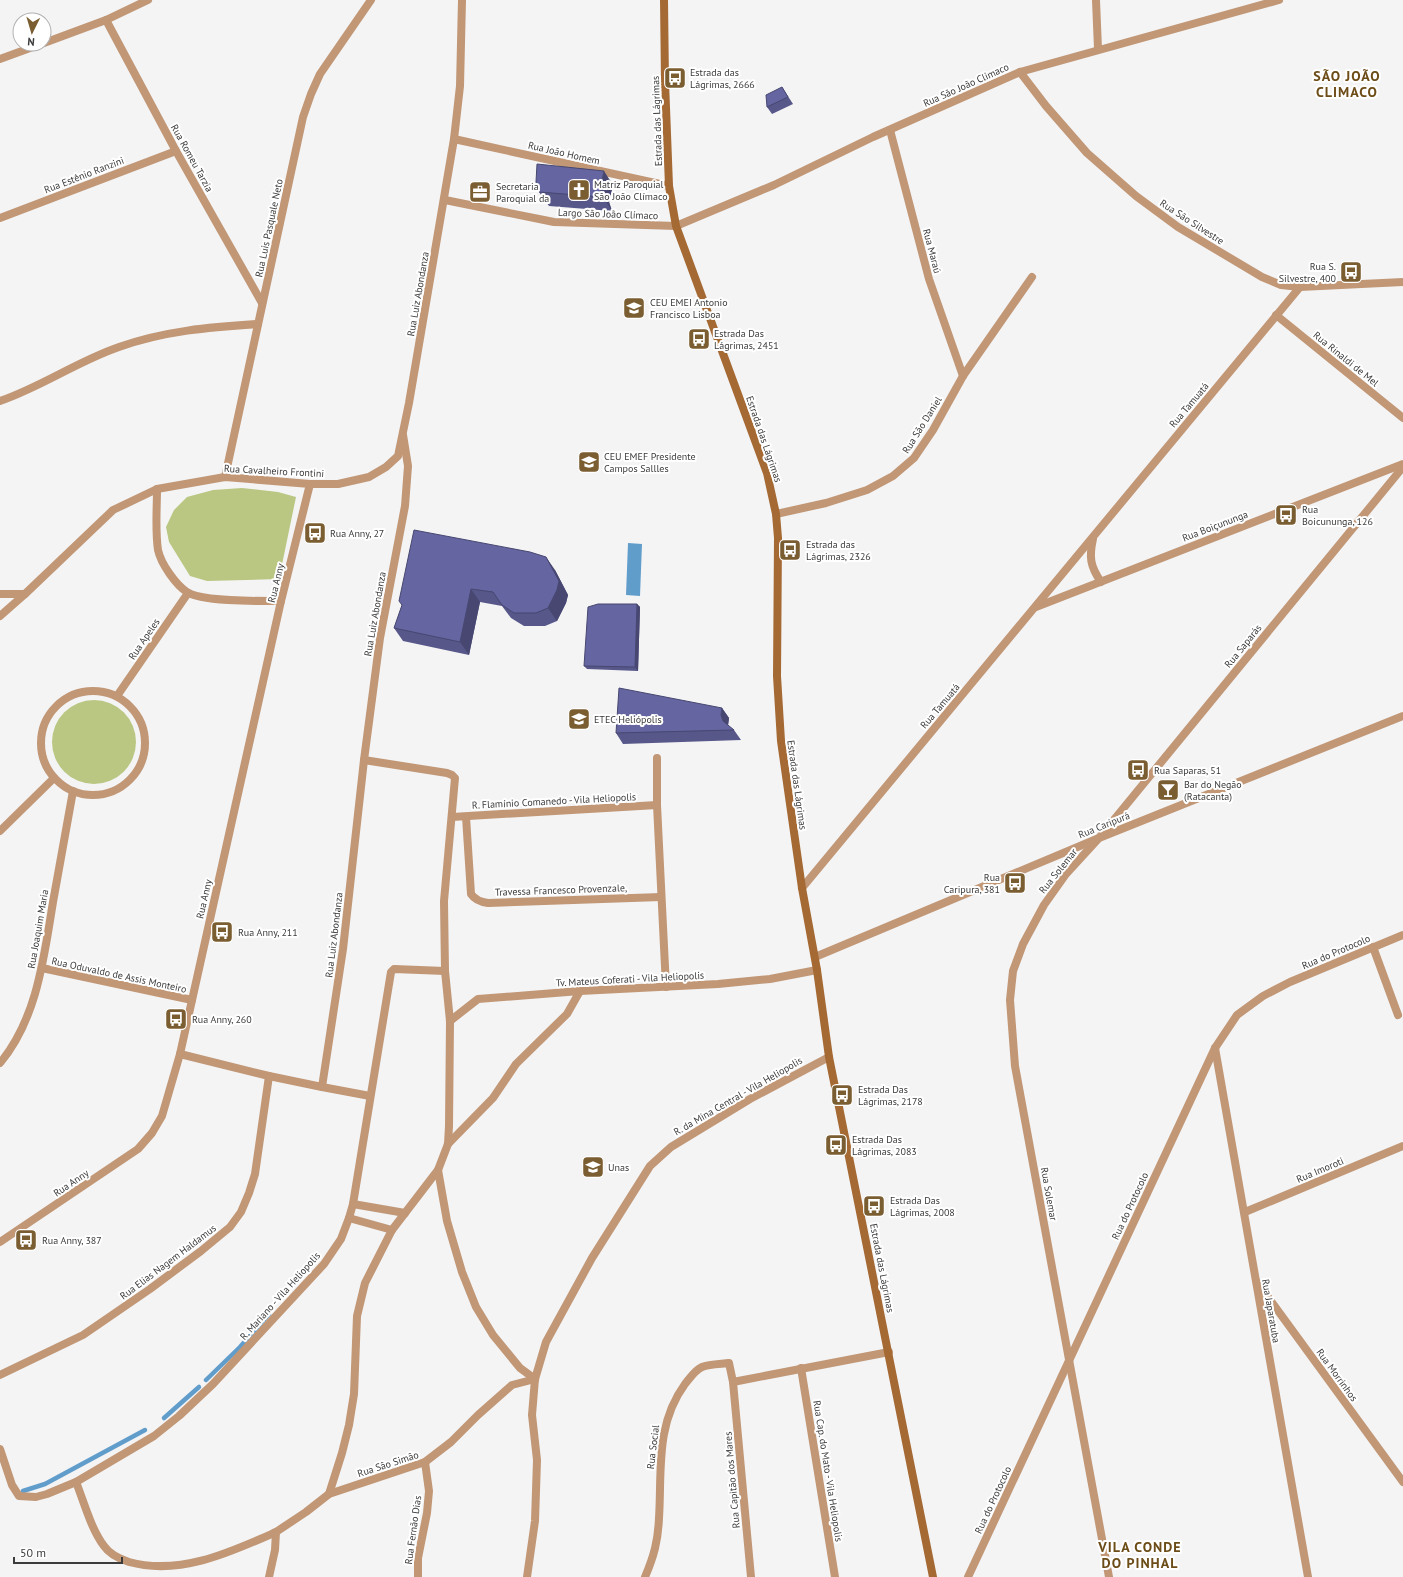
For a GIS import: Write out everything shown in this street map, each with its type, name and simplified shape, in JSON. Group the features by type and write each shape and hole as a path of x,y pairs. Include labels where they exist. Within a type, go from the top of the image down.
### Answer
{"main road":[{"name":"Estrada das Lágrimas","path":"664,0 665,82 669,186 676,226 767,473 776,514 778,538 777,676 781,741 802,888 815,957 828,1057 889,1352 933,1577"}],"street":[{"path":"52,40 106,20 148,0"},
{"name":"Rua Luis Pasquale Neto","path":"225,477 303,117 320,74 371,0"},
{"name":"Rua Luiz Abondanza","path":"322,1087 343,950 364,760 380,638 407,492 408,466 403,434 445,200 454,139 460,86 462,0"},
{"path":"1096,0 1098,49"},
{"name":"Rua São João Climaco","path":"676,226 774,185 890,130 1020,72 1098,49 1279,0"},
{"name":"Rua Romeu Tarzia","path":"106,20 176,150 262,303"},
{"path":"0,59 19,52"},
{"name":"Rua São Silvestre","path":"1020,72 1046,106 1087,153 1136,196 1178,227 1262,277 1281,285 1300,287 1403,282"},
{"name":"Rua Maraú","path":"890,130 929,279 963,376"},
{"name":"Rua João Homem","path":"454,139 669,186"},
{"name":"Rua Estênio Ranzini","path":"0,218 176,150"},
{"name":"Largo São João Clímaco","path":"445,200 554,222 676,226"},
{"name":"Rua São Daniel","path":"776,514 833,501 867,490 892,476 914,458 933,430 963,376 1032,277"},
{"name":"Rua Tamuatá","path":"802,888 1300,287"},
{"name":"Rua Rinaldi de Mel","path":"1276,315 1403,418"},
{"path":"0,402 118,347 165,334 207,328 258,324"},
{"name":"Rua Cavalheiro Frontini","path":"0,616 114,510 134,499 157,489 225,477 310,484 338,484 369,477 386,467 398,456 403,434"},
{"name":"Rua Boiçununga","path":"1035,607 1403,466"},
{"name":"Rua Saparás","path":"1099,838 1403,466"},
{"name":"Rua Anny","path":"0,1242 138,1149 152,1133 162,1116 180,1054 281,601 310,484"},
{"path":"157,489 158,551 168,573 188,593 210,599 281,601"},
{"name":"Rua Tamuatá","path":"1094,536 1090,556 1091,563 1094,572 1101,582"},
{"name":"Rua Apeles","path":"117,696 188,593"},
{"path":"0,594 25,594"},
{"path":"85,691 102,692 117,696 131,707 141,722 145,739 143,756 136,772 123,785 108,792 90,794 73,790 63,785 54,778 45,764 41,749 41,733 47,718 57,705 70,696 85,691"},
{"name":"Rua Caripurá","path":"815,957 1099,838 1403,716"},
{"path":"657,758 657,805 666,987"},
{"path":"329,1494 342,1453 354,1394 357,1316 360,1300 371,1270 392,1230 438,1170 448,1144 450,1021 445,971 444,901 455,778 452,775 364,760"},
{"path":"0,831 54,778"},
{"name":"Rua Joaquim Maria","path":"0,1063 6,1056 22,1029 42,968 73,790"},
{"name":"R. Flamínio Comanedo - Vila Heliopolis","path":"452,817 657,805"},
{"name":"Travessa Francesco Provenzale,","path":"466,817 471,894 476,900 488,903 661,897"},
{"name":"Rua Solemar","path":"1099,838 1066,874 1044,905 1020,950 1013,970 1010,1000 1015,1066 1109,1577"},
{"name":"Rua do Protocolo","path":"968,1577 1215,1048 1237,1015 1262,996 1290,982 1403,935"},
{"path":"1373,947 1398,1015"},
{"name":"Rua Oduvaldo de Assis Monteiro","path":"42,968 192,1000"},
{"name":"R. Mariano - Vila Heliopolis","path":"0,1449 12,1485 19,1497 36,1497 47,1494 76,1482 154,1436 213,1384 324,1264 341,1240 349,1218 352,1204 391,972 394,969 445,971"},
{"name":"Tv. Mateus Coferati - Vila Heliopolis","path":"450,1021 478,999 580,991 718,984 770,979 817,970"},
{"path":"448,1144 493,1098 516,1064 567,1014 580,991"},
{"name":"Rua Japaratuba","path":"1215,1048 1308,1577"},
{"path":"180,1054 269,1076 370,1096"},
{"name":"R. da Mina Central - Vila Heliopolis","path":"527,1577 534,1521 537,1460 532,1415 535,1379 546,1342 592,1258 650,1166 671,1147 706,1125 828,1057"},
{"name":"Rua Elias Nagem Haldamus","path":"0,1375 50,1352 89,1331 120,1311 230,1227 241,1212 255,1174 269,1076"},
{"name":"Rua Imoroti","path":"1245,1212 1403,1146"},
{"path":"438,1170 448,1221 460,1265 476,1307 493,1335 520,1368 535,1379"},
{"path":"352,1204 405,1212"},
{"path":"349,1218 392,1230"},
{"name":"Rua Morrinhos","path":"1255,1280 1403,1482"},
{"path":"733,1382 889,1352"},
{"name":"Rua Social","path":"645,1577 654,1557 657,1540 663,1437 667,1419 676,1396 691,1377 703,1367 729,1363 733,1382"},
{"name":"Rua Cap. do Mato - Vila Heliopolis","path":"802,1368 834,1577"},
{"name":"Rua São Simão","path":"76,1482 96,1534 111,1554 124,1560 152,1566 185,1564 213,1557 276,1532 306,1512 329,1494 425,1462 451,1442 478,1415 512,1385 535,1379"},
{"name":"Rua Capitão dos Mares","path":"733,1382 751,1577"},
{"name":"Rua Fernão Dias","path":"418,1577 418,1558 427,1513 429,1491 425,1462"},
{"path":"269,1577 275,1550 276,1532"}],"green space":[{"path":"242,488 278,492 296,497 279,579 207,581 190,576 169,542 166,527 174,510 187,497 213,490"},
{"path":"94,700 102,701 117,707 129,719 135,734 135,750 129,765 117,777 102,783 94,784 86,783 71,777 59,765 53,750 52,742 53,734 59,719 71,707 86,701"}],"water":[{"path":"628,543 642,544 640,596 626,595"}],"building":[{"path":"782,87 788,97 767,107 766,95"},
{"path":"537,164 604,171 600,188 603,197 539,192 536,182"},
{"path":"414,530 530,552 546,557 559,581 557,590 548,608 536,613 514,613 502,605 493,592 471,589 460,642 394,628 402,605 399,601"},
{"path":"598,604 637,604 635,667 584,666 588,607"},
{"path":"619,688 722,708 721,715 723,721 734,730 616,733"}],"waterway":[{"path":"206,1380 240,1347 269,1314"},
{"path":"164,1418 199,1387"},
{"path":"23,1491 45,1484 145,1430"}],"place":[{"name":"Estrada das Lágrimas, 2666","path":"675,78"},
{"name":"Matriz Paroquial São João Clímaco","path":"579,190"},
{"name":"Secretaria Paroquial da","path":"480,192"},
{"name":"Rua S. Silvestre, 400","path":"1351,272"},
{"name":"CEU EMEI Antonio Francisco Lisboa","path":"634,308"},
{"name":"Estrada Das Lágrimas, 2451","path":"699,339"},
{"name":"CEU EMEF Presidente Campos Sallles","path":"589,462"},
{"name":"Rua Boicununga, 126","path":"1286,515"},
{"name":"Rua Anny, 27","path":"315,533"},
{"name":"Estrada das Lágrimas, 2326","path":"790,550"},
{"name":"ETEC Heliópolis","path":"579,719"},
{"name":"Rua Saparas, 51","path":"1138,770"},
{"name":"Bar do Negão (Ratacanta)","path":"1168,790"},
{"name":"Rua Caripura, 381","path":"1015,883"},
{"name":"Rua Anny, 211","path":"222,932"},
{"name":"Rua Anny, 260","path":"176,1019"},
{"name":"Estrada Das Lágrimas, 2178","path":"842,1095"},
{"name":"Estrada Das Lágrimas, 2083","path":"836,1145"},
{"name":"Unas","path":"593,1167"},
{"name":"Estrada Das Lágrimas, 2008","path":"874,1206"},
{"name":"Rua Anny, 387","path":"26,1240"}],"district":[{"name":"SÃO JOÃO CLIMACO","path":"1347,84"},
{"name":"VILA CONDE DO PINHAL","path":"1140,1556"}]}
